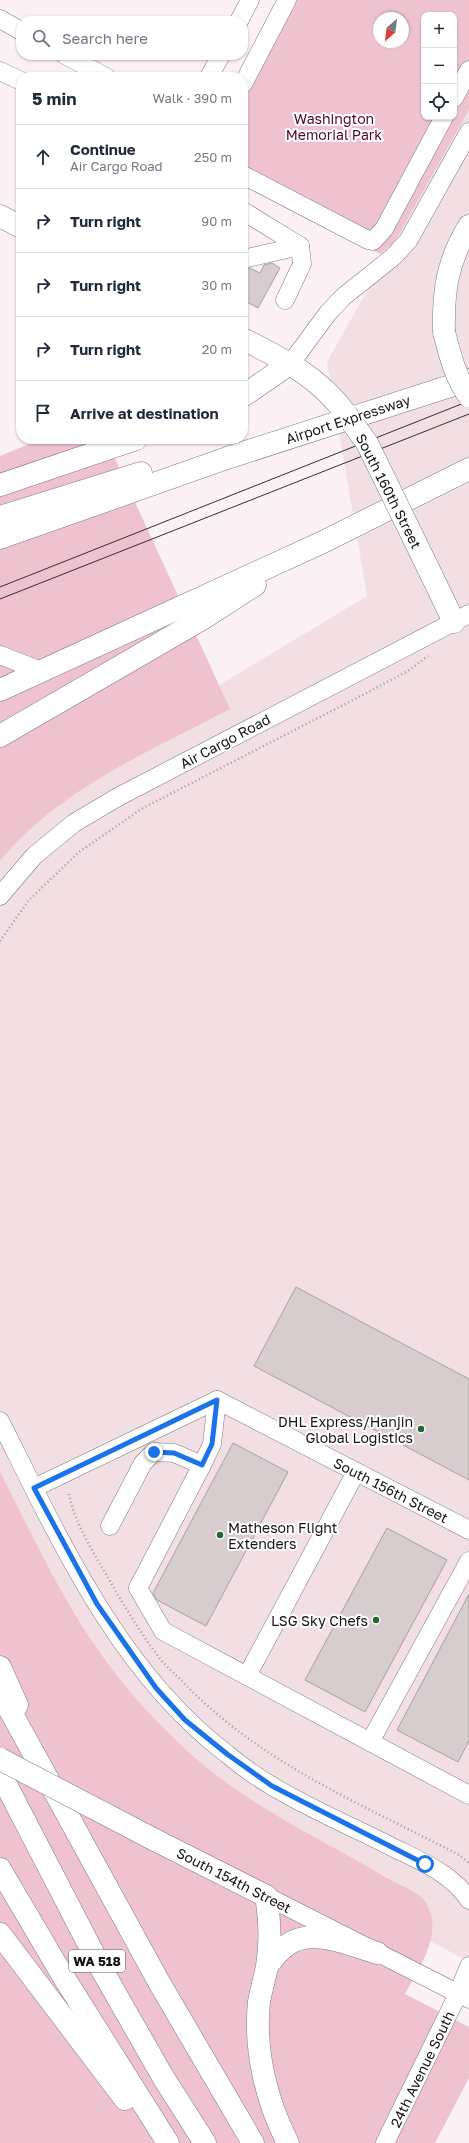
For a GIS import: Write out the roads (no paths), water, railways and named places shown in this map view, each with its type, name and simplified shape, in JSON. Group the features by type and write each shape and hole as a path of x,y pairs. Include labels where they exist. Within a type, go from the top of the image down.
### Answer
{"main road":[{"path":"0,216 16,224"},
{"path":"469,226 462,238 450,267 443,297 444,332 452,363 461,386 469,396"},
{"name":"South 160th Street","path":"248,342 291,363 316,381 334,397 367,443 431,574 461,618"},
{"path":"248,393 291,363"},
{"name":"Airport Expressway","path":"226,458 469,380"},
{"path":"0,485 121,444"},
{"path":"0,517 173,464 226,458"},
{"path":"0,538 226,458"},
{"path":"0,690 323,542 469,469"},
{"path":"0,736 202,619 323,542"},
{"path":"0,1667 71,1820"},
{"name":"WA 518","path":"0,1692 160,1984 253,2143"},
{"name":"South 154th Street","path":"0,1759 152,1839 266,1896"},
{"name":"WA 518","path":"0,1773 102,1970 164,2077 205,2143"},
{"path":"0,1869 63,1976 168,2143"},
{"path":"266,1896 270,1936 268,1965 260,2001 258,2027 263,2077 280,2128 288,2143"},
{"path":"0,1934 159,2143"},
{"path":"268,1965 279,1951 288,1944 306,1938 321,1938 377,1953"}],"street":[{"path":"242,16 250,0"},
{"path":"248,74 287,0"},
{"path":"0,19 16,28"},
{"path":"74,60 97,72"},
{"path":"212,72 218,60"},
{"path":"457,92 469,70"},
{"path":"0,71 16,79"},
{"path":"248,178 368,240 374,241 384,229 442,120"},
{"path":"291,363 328,313 343,297 393,257 408,241 469,132"},
{"path":"427,148 452,162"},
{"path":"248,214 300,246"},
{"path":"248,258 300,246"},
{"path":"285,300 302,264 300,246"},
{"name":"Air Cargo Road","path":"0,896 34,856 74,823 118,797 461,618"},
{"path":"0,655 41,671"},
{"path":"217,1400 212,1444 138,1588 162,1630 469,1794"},
{"path":"34,1488 217,1400"},
{"name":"South 156th Street","path":"217,1400 469,1530"},
{"path":"0,1421 34,1488 97,1604 156,1688 185,1720 227,1754 272,1786 425,1864 462,1890 469,1900"},
{"path":"110,1526 143,1463 154,1452 174,1453 202,1465"},
{"path":"247,1676 356,1472"},
{"path":"370,1742 469,1561"},
{"name":"South 154th Street","path":"266,1896 464,1997"},
{"path":"464,1997 469,1966"},
{"name":"24th Avenue South","path":"385,2143 464,1997"}],"tram line":[{"path":"0,587 469,401"},
{"path":"0,599 469,414"}],"place":[{"name":"DHL Express/Hanjin Global Logistics","path":"421,1429"},
{"name":"Matheson Flight Extenders","path":"220,1535"},
{"name":"LSG Sky Chefs","path":"376,1620"}],"park label":[{"name":"Washington Memorial Park","path":"334,126"}]}
